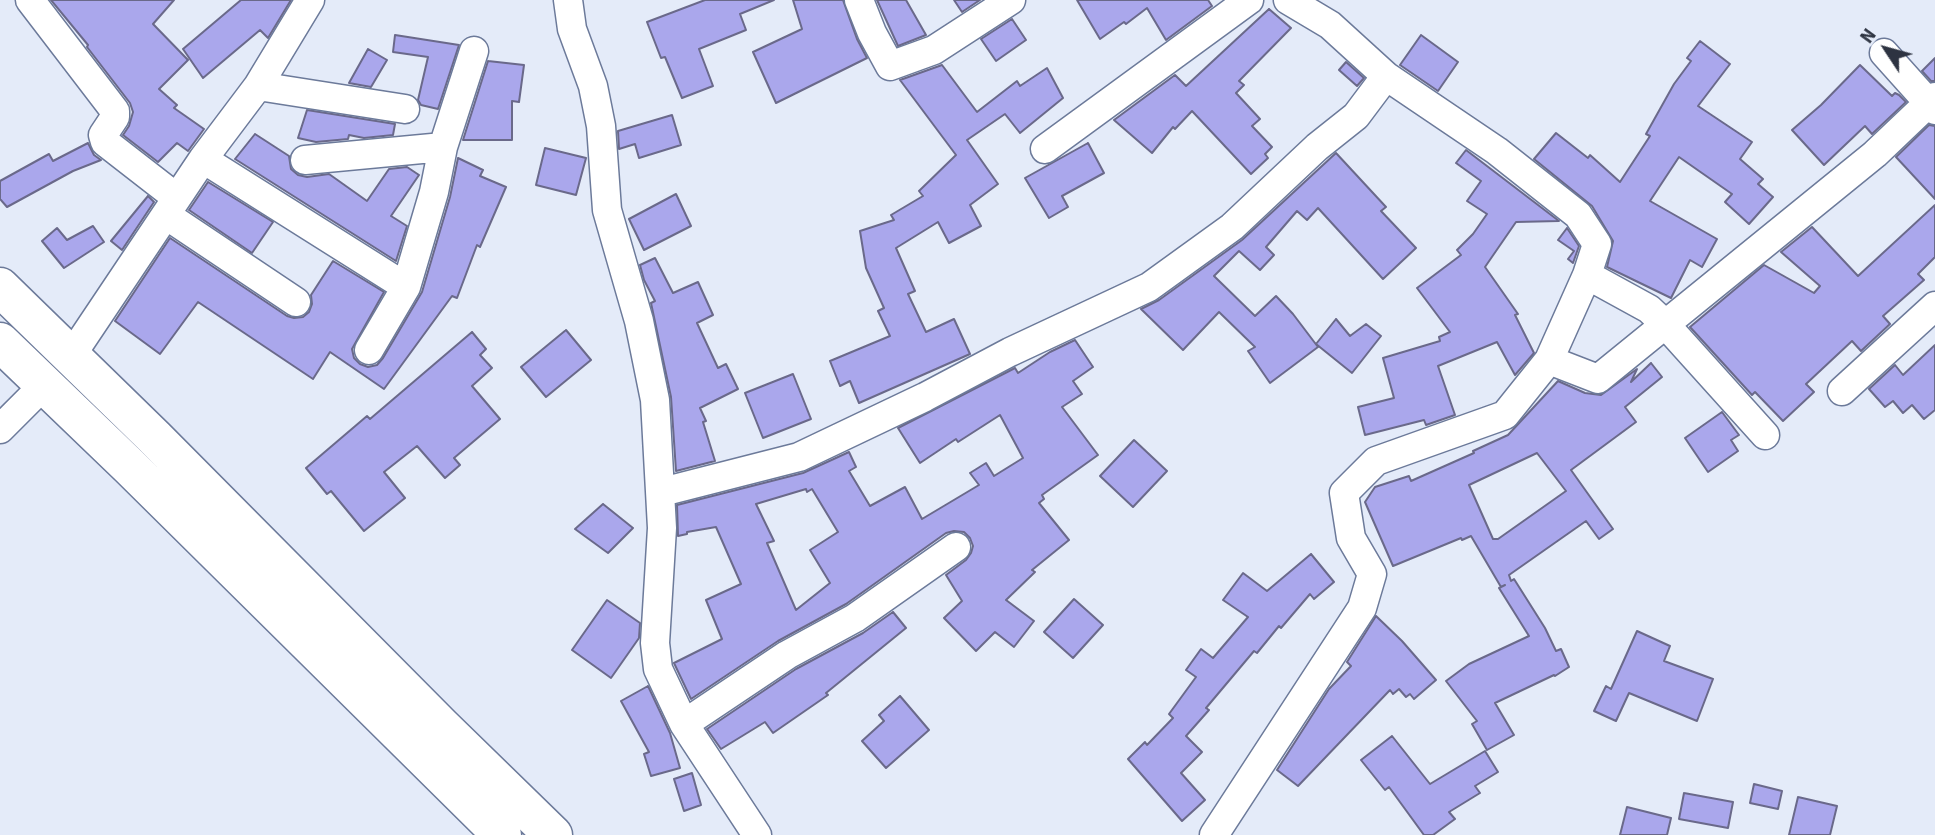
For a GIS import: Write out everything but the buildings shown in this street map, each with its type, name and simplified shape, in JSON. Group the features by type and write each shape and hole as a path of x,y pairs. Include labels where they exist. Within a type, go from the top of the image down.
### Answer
{"main road":[{"path":"0,287 554,835"},
{"path":"0,342 502,835"},
{"path":"128,466 155,438"}],"street":[{"path":"30,0 115,111 115,117 103,135 105,142 160,188 171,207 296,302"},
{"path":"71,356 203,159 258,86 310,0"},
{"path":"568,0 572,29 593,86 601,125 607,210 639,321 655,400 662,492 655,643 658,669 684,724 757,835"},
{"path":"859,0 872,33 890,66 934,50 1011,0"},
{"path":"1045,149 1249,0"},
{"path":"1214,835 1362,608 1372,574 1351,538 1344,492 1376,461 1504,415 1549,360 1587,275 1597,244 1578,215 1497,151 1386,76 1330,25 1288,0"},
{"path":"369,350 406,287 434,192 443,147 474,51"},
{"path":"1549,360 1598,379 1933,104 1884,53"},
{"path":"662,492 799,457 925,397 1010,352 1149,287 1232,228 1317,147 1356,116 1386,76"},
{"path":"258,86 405,109"},
{"path":"305,160 443,147"},
{"path":"203,159 406,287"},
{"path":"1587,275 1649,309 1765,435"},
{"path":"1842,391 1935,306"},
{"path":"0,429 44,385"},
{"path":"684,724 787,655 855,618 956,547"}]}
